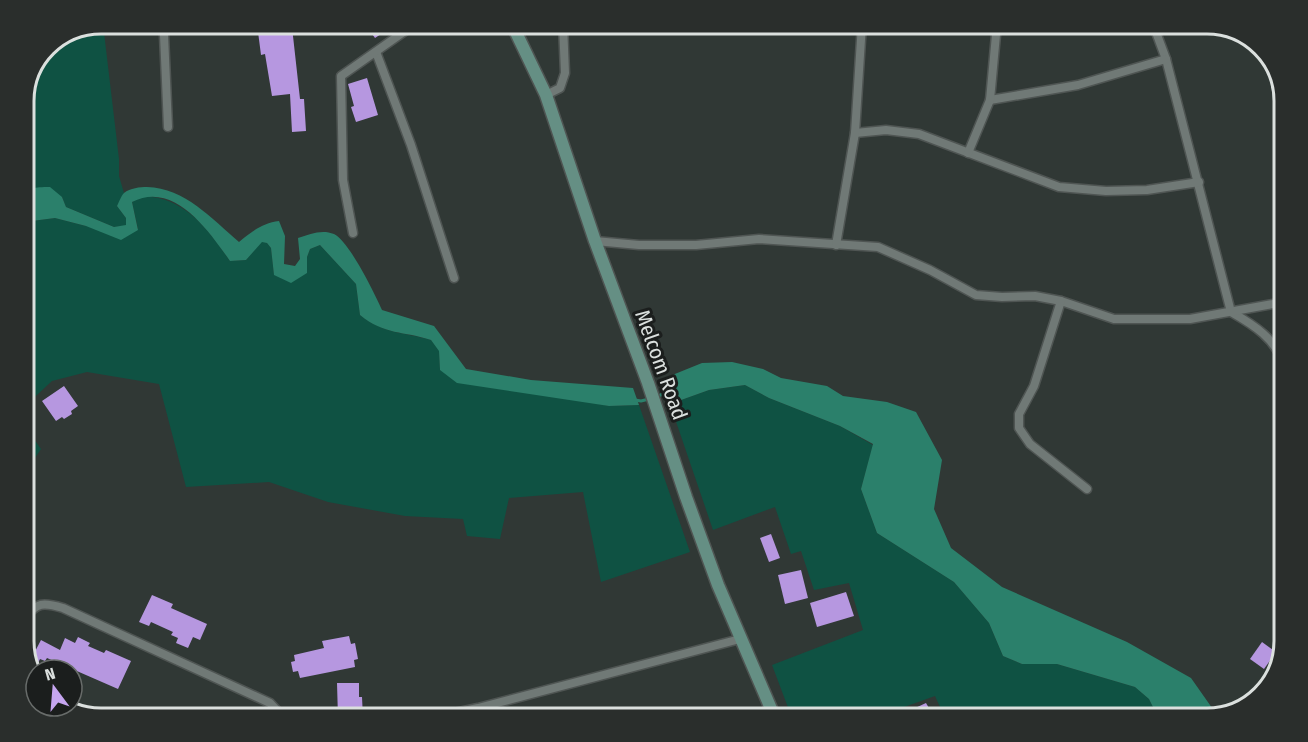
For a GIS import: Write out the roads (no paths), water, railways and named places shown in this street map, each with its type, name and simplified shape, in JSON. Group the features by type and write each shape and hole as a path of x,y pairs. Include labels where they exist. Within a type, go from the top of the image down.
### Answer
{"main road":[{"name":"Melcom Road","path":"517,34 546,95 686,497 740,639 771,708"}],"street":[{"path":"164,34 168,127"},
{"path":"353,233 343,180 340,80 344,73 401,34"},
{"path":"546,95 560,88 565,73 563,34"},
{"path":"836,245 855,133 861,34"},
{"path":"968,153 990,100 997,34"},
{"path":"1157,34 1166,59 1177,109 1199,182 1231,312 1252,323 1273,345"},
{"path":"376,52 411,145 454,278"},
{"path":"990,100 1078,85 1166,59"},
{"path":"855,133 886,130 919,134 1059,187 1106,191 1147,190 1199,182"},
{"path":"595,241 639,245 696,245 759,239 878,247 930,270 976,295 1035,296 1061,301 1114,319 1190,319 1273,304"},
{"path":"1061,301 1034,386 1019,414 1019,428 1030,444 1087,489"},
{"path":"35,606 47,603 63,608 270,703 275,708"},
{"path":"478,708 740,639"}],"waterway":[{"path":"655,397 669,392"},
{"path":"635,400 649,399"}]}
